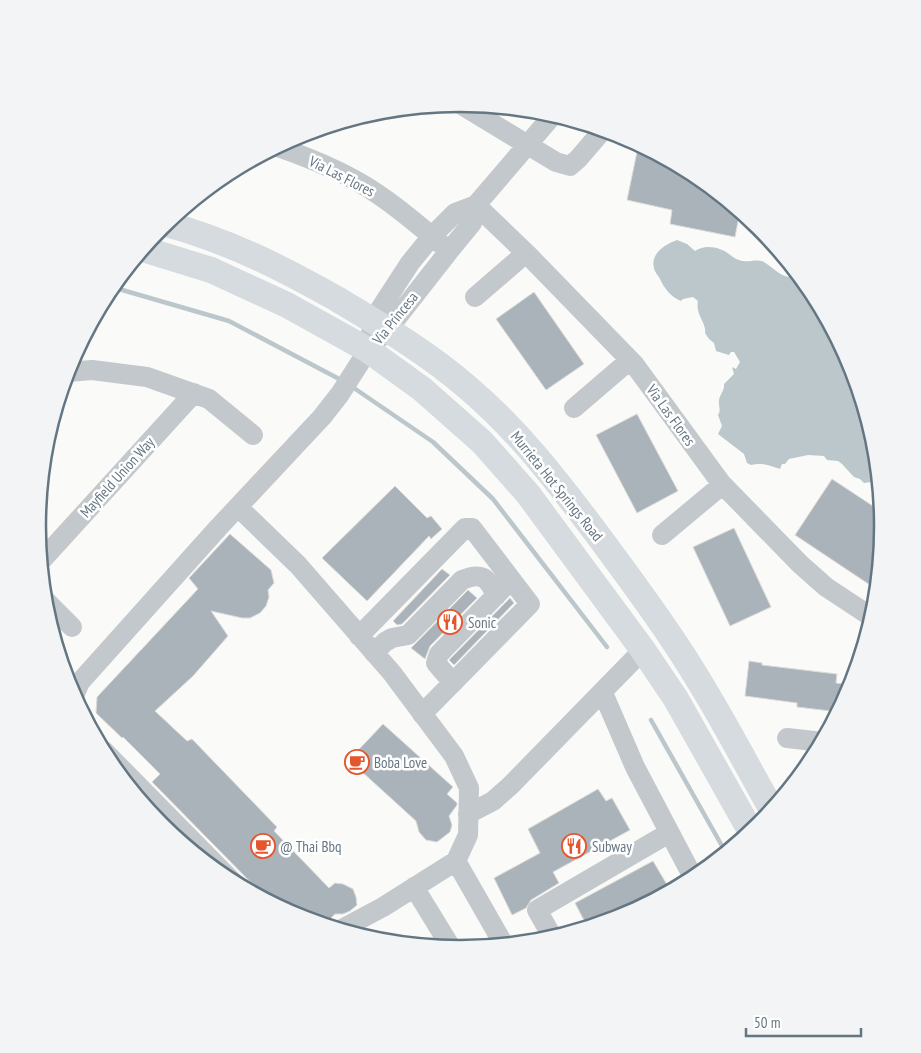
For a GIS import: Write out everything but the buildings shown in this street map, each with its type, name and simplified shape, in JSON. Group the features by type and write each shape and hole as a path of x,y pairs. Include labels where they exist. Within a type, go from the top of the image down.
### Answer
{"main road":[{"name":"Murrieta Hot Springs Road","path":"175,227 203,234 262,258 380,325 467,386 509,426 544,465 634,584 674,641 708,696 768,804"},
{"name":"Murrieta Hot Springs Road","path":"151,251 211,270 287,305 362,360 422,389 482,442 528,494 643,650 676,699 748,824"}],"street":[{"path":"474,112 556,162 570,166 598,136"},
{"name":"Via Princesa","path":"380,325 449,251 472,223 476,206 547,121"},
{"name":"Via Las Flores","path":"288,150 319,162 378,194 449,251"},
{"name":"Via Princesa","path":"78,686 238,507 322,417 340,394 362,360 410,264 432,236 455,213 476,206"},
{"name":"Via Las Flores","path":"476,206 526,253 630,360 722,485 800,564 826,587 866,613"},
{"path":"475,297 526,253"},
{"path":"574,408 630,360"},
{"path":"77,371 92,370 147,377 210,399 253,435"},
{"name":"Mayfield Union Way","path":"47,554 194,394"},
{"path":"662,534 722,485"},
{"path":"238,507 298,565 374,653 454,756 469,788 468,834 456,860 383,907 348,926"},
{"path":"359,636 465,528 472,528 530,604 422,714"},
{"path":"374,653 392,638 408,636 462,580 473,575 482,576 491,583 496,596"},
{"path":"453,683 436,663 439,654 512,580"},
{"path":"55,610 72,627"},
{"path":"468,814 493,801 603,693 643,650"},
{"path":"603,693 635,767 690,872"},
{"path":"787,738 815,741"},
{"path":"134,781 200,849"},
{"path":"549,931 537,910 669,833"},
{"path":"456,860 500,939"},
{"path":"414,887 447,941"}],"shaded area":[{"path":"677,240 687,244 695,251 712,247 741,261 762,261 781,274 791,276 805,296 832,343 853,393 867,446 872,483 864,483 854,477 838,461 827,460 824,456 808,455 789,459 785,464 782,464 780,469 762,464 751,465 747,463 744,454 718,434 722,426 718,415 720,411 719,398 724,389 724,384 734,374 732,367 736,369 740,362 734,352 731,352 729,355 716,351 714,343 705,333 698,310 698,301 693,297 681,301 671,295 655,271 654,258 668,244"}],"waterway":[{"path":"121,290 229,321 343,381"},
{"path":"351,386 433,442 493,499 607,647"},
{"path":"651,720 723,847"}],"place":[{"name":"Sonic","path":"450,622"},
{"name":"Boba Love","path":"357,762"},
{"name":"@ Thai Bbq","path":"263,846"},
{"name":"Subway","path":"574,846"}]}
